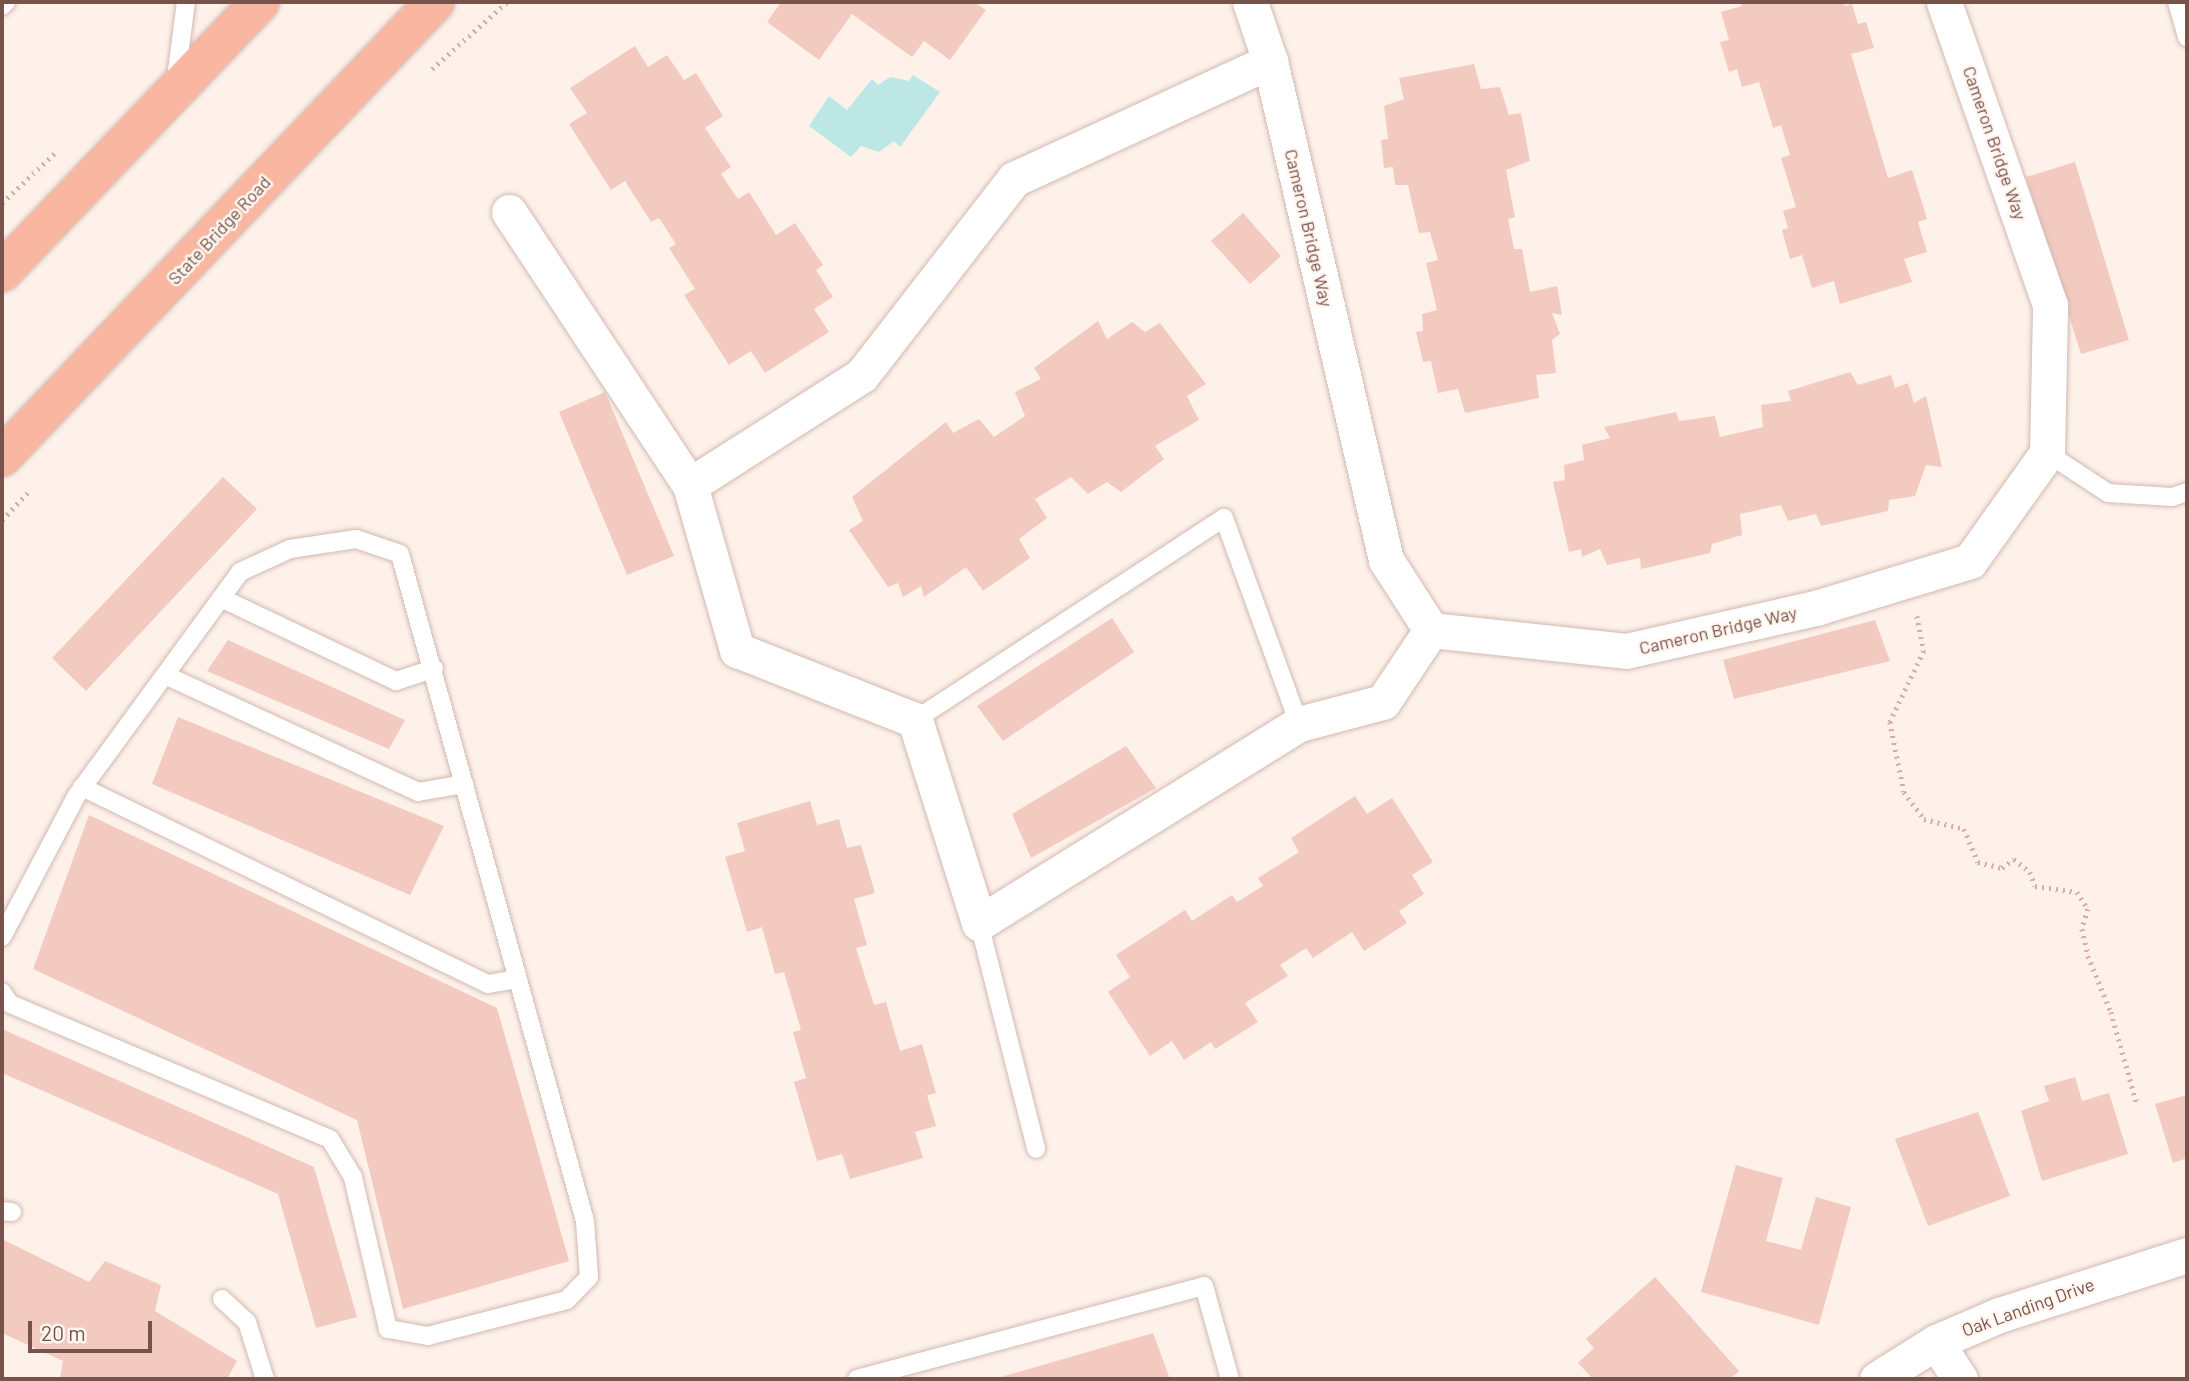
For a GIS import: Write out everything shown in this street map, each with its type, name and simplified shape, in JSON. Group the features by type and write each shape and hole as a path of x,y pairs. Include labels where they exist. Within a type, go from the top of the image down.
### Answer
{"highway":[{"path":"2,272 260,2"},
{"name":"State Bridge Road","path":"2,457 435,2"}],"street":[{"name":"Cameron Bridge Way","path":"1250,2 1270,61 1386,560 1431,630 1626,651 1819,607 1970,561 2047,453 2050,305 1944,2"},
{"path":"690,485 862,375 1014,179 1270,61"},
{"path":"509,212 690,485 737,650 915,720 979,923 1299,724 1382,702 1431,630"},
{"name":"Oak Landing Drive","path":"1877,1379 1936,1342 1999,1315 2187,1255"},
{"path":"1936,1342 1961,1379"}],"lane":[{"path":"2,6 6,2"},
{"path":"171,95 182,59 186,2"},
{"path":"2177,2 2187,38"},
{"path":"2047,453 2108,493 2172,497 2187,492"},
{"path":"915,720 1224,518 1299,724"},
{"path":"2,937 82,787 240,572 290,549 356,539 400,554 434,670 515,979 585,1221 589,1276 567,1300 428,1336 388,1329 353,1177 330,1139 9,1004 2,992"},
{"path":"220,598 396,681 434,670"},
{"path":"165,675 418,792 464,784"},
{"path":"82,787 488,984 515,979"},
{"path":"979,923 1036,1149"},
{"path":"857,1379 1204,1286 1230,1379"},
{"path":"222,1298 247,1322 265,1379"}],"path":[{"path":"1924,651 1890,722 1904,792 1924,819 1964,829 1978,862 2003,868 2014,859 2030,872 2035,886 2077,892 2088,909 2081,929 2088,956 2111,1012 2137,1104"}],"water":[{"path":"913,75 940,92 900,147 894,141 879,152 861,146 851,157 809,126 829,96 847,110 872,79 878,85 890,77 909,81"}],"building":[{"path":"781,2 974,2 986,10 950,60 924,41 912,57 852,14 819,60 767,22"},
{"path":"1740,2 1843,2 1845,6 1852,4 1858,24 1866,22 1874,48 1851,54 1888,178 1912,170 1927,219 1918,222 1927,252 1904,259 1912,282 1840,304 1834,281 1812,288 1802,255 1790,259 1782,230 1788,228 1783,211 1796,207 1781,158 1790,155 1781,125 1773,128 1759,82 1742,87 1737,69 1729,72 1720,42 1729,40 1721,12 1742,6"},
{"path":"635,46 648,67 667,55 684,80 696,73 723,116 705,128 731,167 721,174 738,199 749,192 776,235 795,223 823,265 816,270 833,297 814,309 829,332 765,373 751,351 729,365 684,295 695,289 669,248 676,244 659,218 651,222 625,181 611,190 569,124 587,113 570,88"},
{"path":"1474,64 1481,89 1500,87 1509,115 1521,113 1530,161 1506,170 1515,217 1508,219 1514,249 1522,249 1530,292 1557,286 1562,315 1552,313 1560,334 1552,340 1556,373 1536,375 1539,398 1465,413 1458,389 1438,393 1431,361 1423,362 1416,332 1423,331 1422,314 1437,310 1426,263 1438,260 1430,232 1419,233 1408,185 1395,185 1393,167 1384,168 1381,140 1388,139 1384,106 1404,99 1399,78"},
{"path":"2075,162 2129,340 2081,354 2026,177"},
{"path":"1243,213 1281,256 1250,284 1211,241"},
{"path":"1098,321 1107,339 1132,322 1145,332 1160,323 1206,384 1187,396 1199,420 1155,446 1164,459 1121,492 1107,482 1088,494 1071,477 1035,499 1047,518 1019,539 1030,558 983,591 966,567 924,597 921,586 903,597 898,583 888,587 849,530 863,521 852,497 946,422 953,433 979,419 994,437 1025,416 1015,392 1041,379 1034,368"},
{"path":"1850,372 1858,385 1891,375 1895,388 1908,383 1914,403 1926,396 1942,467 1926,465 1915,496 1889,500 1888,511 1821,526 1816,514 1788,521 1781,505 1740,514 1742,535 1712,544 1710,553 1641,569 1640,558 1607,565 1600,549 1582,557 1581,549 1569,552 1553,482 1565,480 1564,465 1584,460 1582,445 1610,438 1604,427 1676,412 1679,421 1715,416 1720,437 1763,427 1761,405 1791,401 1788,391"},
{"path":"605,392 674,556 627,575 559,412"},
{"path":"223,477 257,509 86,691 52,658"},
{"path":"1112,618 1134,652 1003,741 977,706"},
{"path":"1875,620 1890,661 1734,699 1723,660"},
{"path":"228,640 405,720 389,749 207,671"},
{"path":"178,717 444,826 410,895 152,784"},
{"path":"1126,746 1156,788 1031,858 1012,814"},
{"path":"1355,796 1367,814 1392,798 1433,862 1412,875 1424,894 1399,911 1407,923 1364,951 1352,932 1313,958 1306,948 1280,965 1288,976 1245,1003 1258,1022 1215,1049 1211,1042 1184,1060 1172,1041 1150,1056 1108,992 1130,977 1116,955 1185,910 1192,921 1232,895 1237,902 1263,886 1258,878 1299,852 1291,838"},
{"path":"810,801 817,825 839,819 847,848 861,845 875,893 854,899 867,945 856,948 874,1005 886,1002 900,1051 922,1044 936,1093 927,1095 936,1126 915,1132 923,1158 850,1179 842,1154 817,1161 794,1082 806,1078 793,1032 801,1030 784,972 775,974 762,927 747,932 725,857 745,851 737,823"},
{"path":"89,815 497,1008 569,1261 403,1309 357,1120 33,969"},
{"path":"2,1029 314,1167 357,1317 316,1328 278,1194 2,1073"},
{"path":"2075,1077 2082,1101 2109,1093 2128,1154 2042,1181 2021,1111 2049,1101 2044,1086"},
{"path":"2187,1095 2187,1158 2173,1163 2155,1104"},
{"path":"1978,1112 2010,1196 1928,1226 1895,1139"},
{"path":"1736,1165 1783,1178 1766,1241 1801,1250 1816,1197 1851,1207 1819,1325 1701,1292"},
{"path":"2,1239 89,1282 105,1261 161,1285 155,1311 237,1361 227,1379 60,1378 63,1361 2,1333"},
{"path":"1655,1277 1739,1371 1730,1379 1593,1379 1578,1363 1594,1348 1586,1339"},
{"path":"1153,1333 1170,1379 994,1379"}]}
